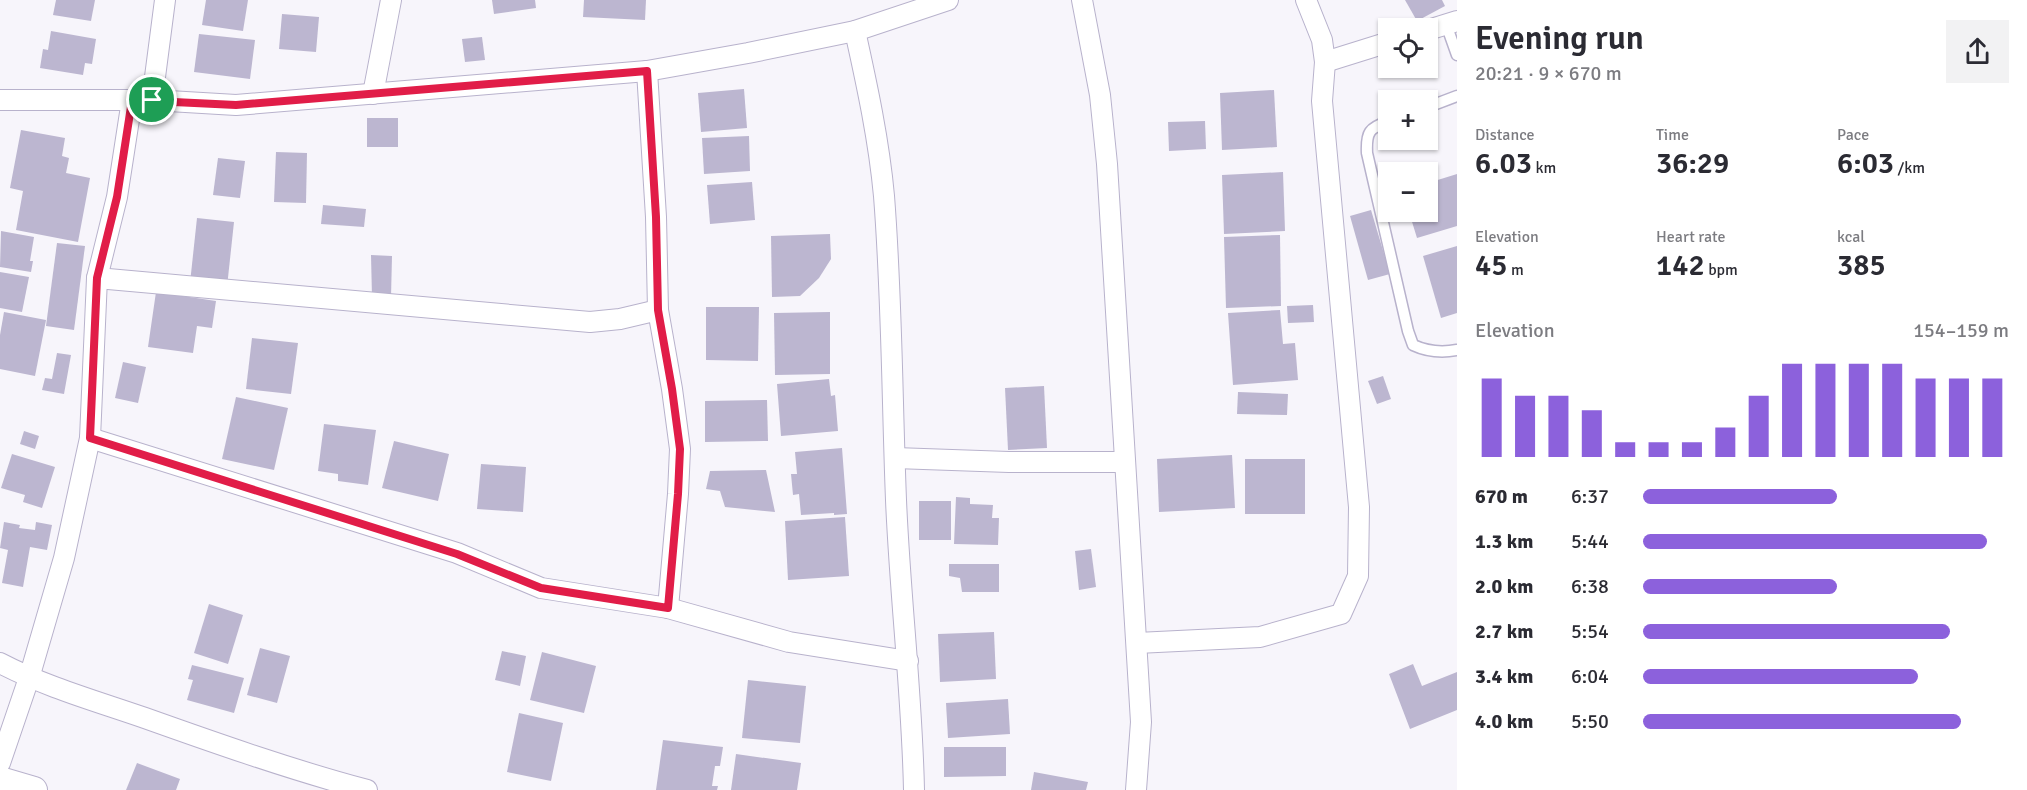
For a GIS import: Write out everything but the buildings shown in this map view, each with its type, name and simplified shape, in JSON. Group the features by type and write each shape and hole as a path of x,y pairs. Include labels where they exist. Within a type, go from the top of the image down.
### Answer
{"street":[{"path":"152,100 165,0"},
{"path":"373,94 391,0"},
{"path":"0,100 152,100 236,105 647,71 855,31 948,0"},
{"path":"1082,0 1100,95 1107,164 1141,722 1136,790"},
{"path":"1137,643 1260,637 1341,615 1358,576 1359,507 1322,101 1325,62 1322,40 1306,0"},
{"path":"855,31 869,94 884,194 890,299 896,503 915,790"},
{"path":"1325,62 1378,45"},
{"path":"647,71 656,217 658,310 680,449 668,608"},
{"path":"0,763 29,678 64,558 90,438 97,278 117,197 132,100"},
{"path":"97,278 590,322 620,320 658,310"},
{"path":"90,438 457,554 541,588 668,608 789,642 908,661"},
{"path":"894,458 1009,462 1125,462"},
{"path":"0,663 29,678 302,771 367,790"},
{"path":"0,780 34,790"}],"lane":[{"path":"1444,25 1457,55"},
{"path":"1438,103 1457,96"},
{"path":"1378,125 1366,136 1367,153 1408,331 1413,345 1426,351 1457,350"}],"route":[{"path":"647,71 656,217 658,310 680,449 668,608 541,588 457,554 90,438 97,278 117,197 132,100 152,100 236,105 647,71"}]}
